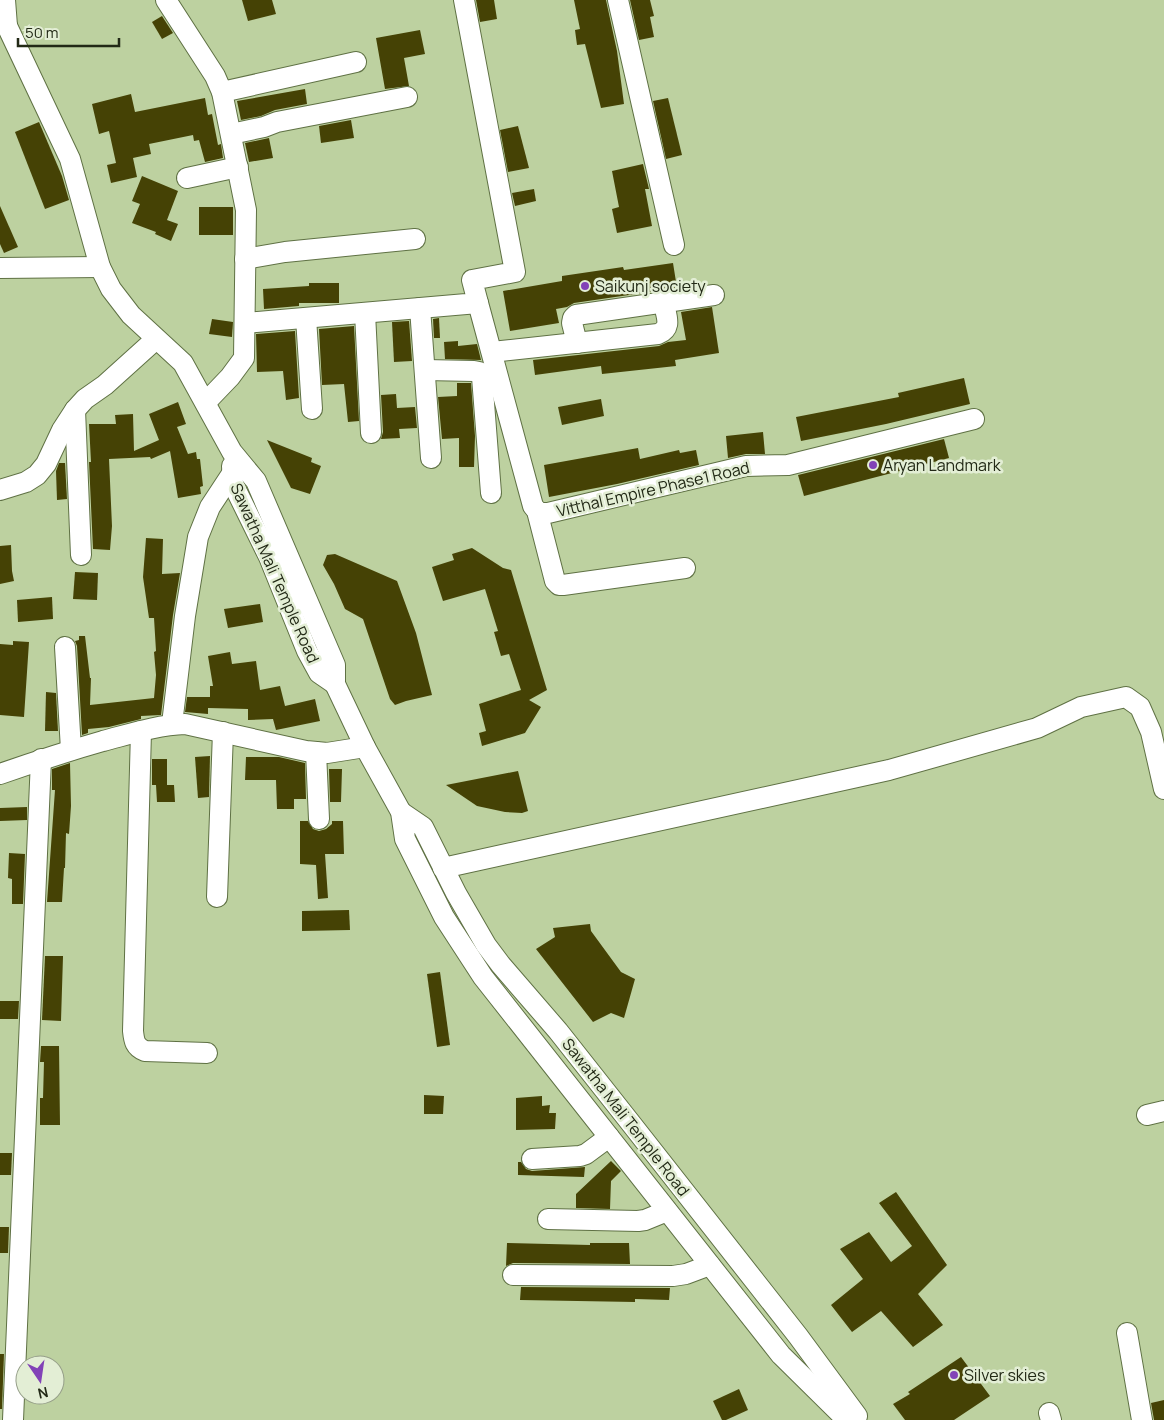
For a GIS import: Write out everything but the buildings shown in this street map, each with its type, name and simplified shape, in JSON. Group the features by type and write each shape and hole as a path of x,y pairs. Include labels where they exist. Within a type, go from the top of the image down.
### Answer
{"street":[{"name":"Sawatha Mali Temple Road","path":"5,0 5,31 70,159 100,267 111,289 131,315 184,363 206,402 232,462 256,481 336,665 336,684 365,747 401,812 405,839 444,917 484,977 781,1355 847,1420"},
{"path":"166,0 215,76 222,92 246,210 244,358 230,377 206,402"},
{"path":"464,0 515,272 472,280 555,581 563,585 685,568"},
{"path":"618,0 674,245"},
{"path":"222,92 356,62"},
{"path":"231,134 264,127 277,122 407,97"},
{"path":"186,178 238,167"},
{"path":"245,259 285,252 415,239"},
{"path":"0,268 100,267"},
{"path":"577,343 572,323 576,315 664,304 714,295"},
{"path":"245,323 478,303"},
{"path":"492,352 663,332 668,326 664,304"},
{"path":"420,308 431,458"},
{"path":"365,313 371,433"},
{"path":"306,318 312,409"},
{"path":"0,490 26,482 37,475 46,464 62,430 85,399 104,385 156,339"},
{"path":"425,370 474,371 479,372 482,377 491,493"},
{"path":"76,410 81,555"},
{"name":"Vitthal Empire Phase1 Road","path":"537,511 548,513 746,466 788,465 974,419"},
{"path":"172,724 185,616 198,537 232,462"},
{"path":"65,647 71,750"},
{"path":"443,868 889,770 1037,728 1081,707 1126,697 1140,707 1151,732 1164,789"},
{"path":"0,774 71,750 172,724 185,724 306,751 326,752 365,747"},
{"path":"141,731 134,1042 138,1048 145,1051 207,1052"},
{"path":"217,897 223,732"},
{"path":"316,752 319,819"},
{"path":"14,1420 41,760"},
{"name":"Sawatha Mali Temple Road","path":"401,812 423,827 443,868 486,946 501,966 558,1031 798,1336 860,1420"},
{"path":"532,1159 580,1156 586,1154 608,1137"},
{"path":"548,1219 638,1221 667,1212"},
{"path":"513,1275 673,1276 686,1274 710,1265"},
{"path":"1127,1333 1142,1420"}],"place":[{"name":"Saikunj society","path":"585,286"},
{"name":"Aryan Landmark","path":"873,465"},
{"name":"Silver skies","path":"954,1375"}]}
